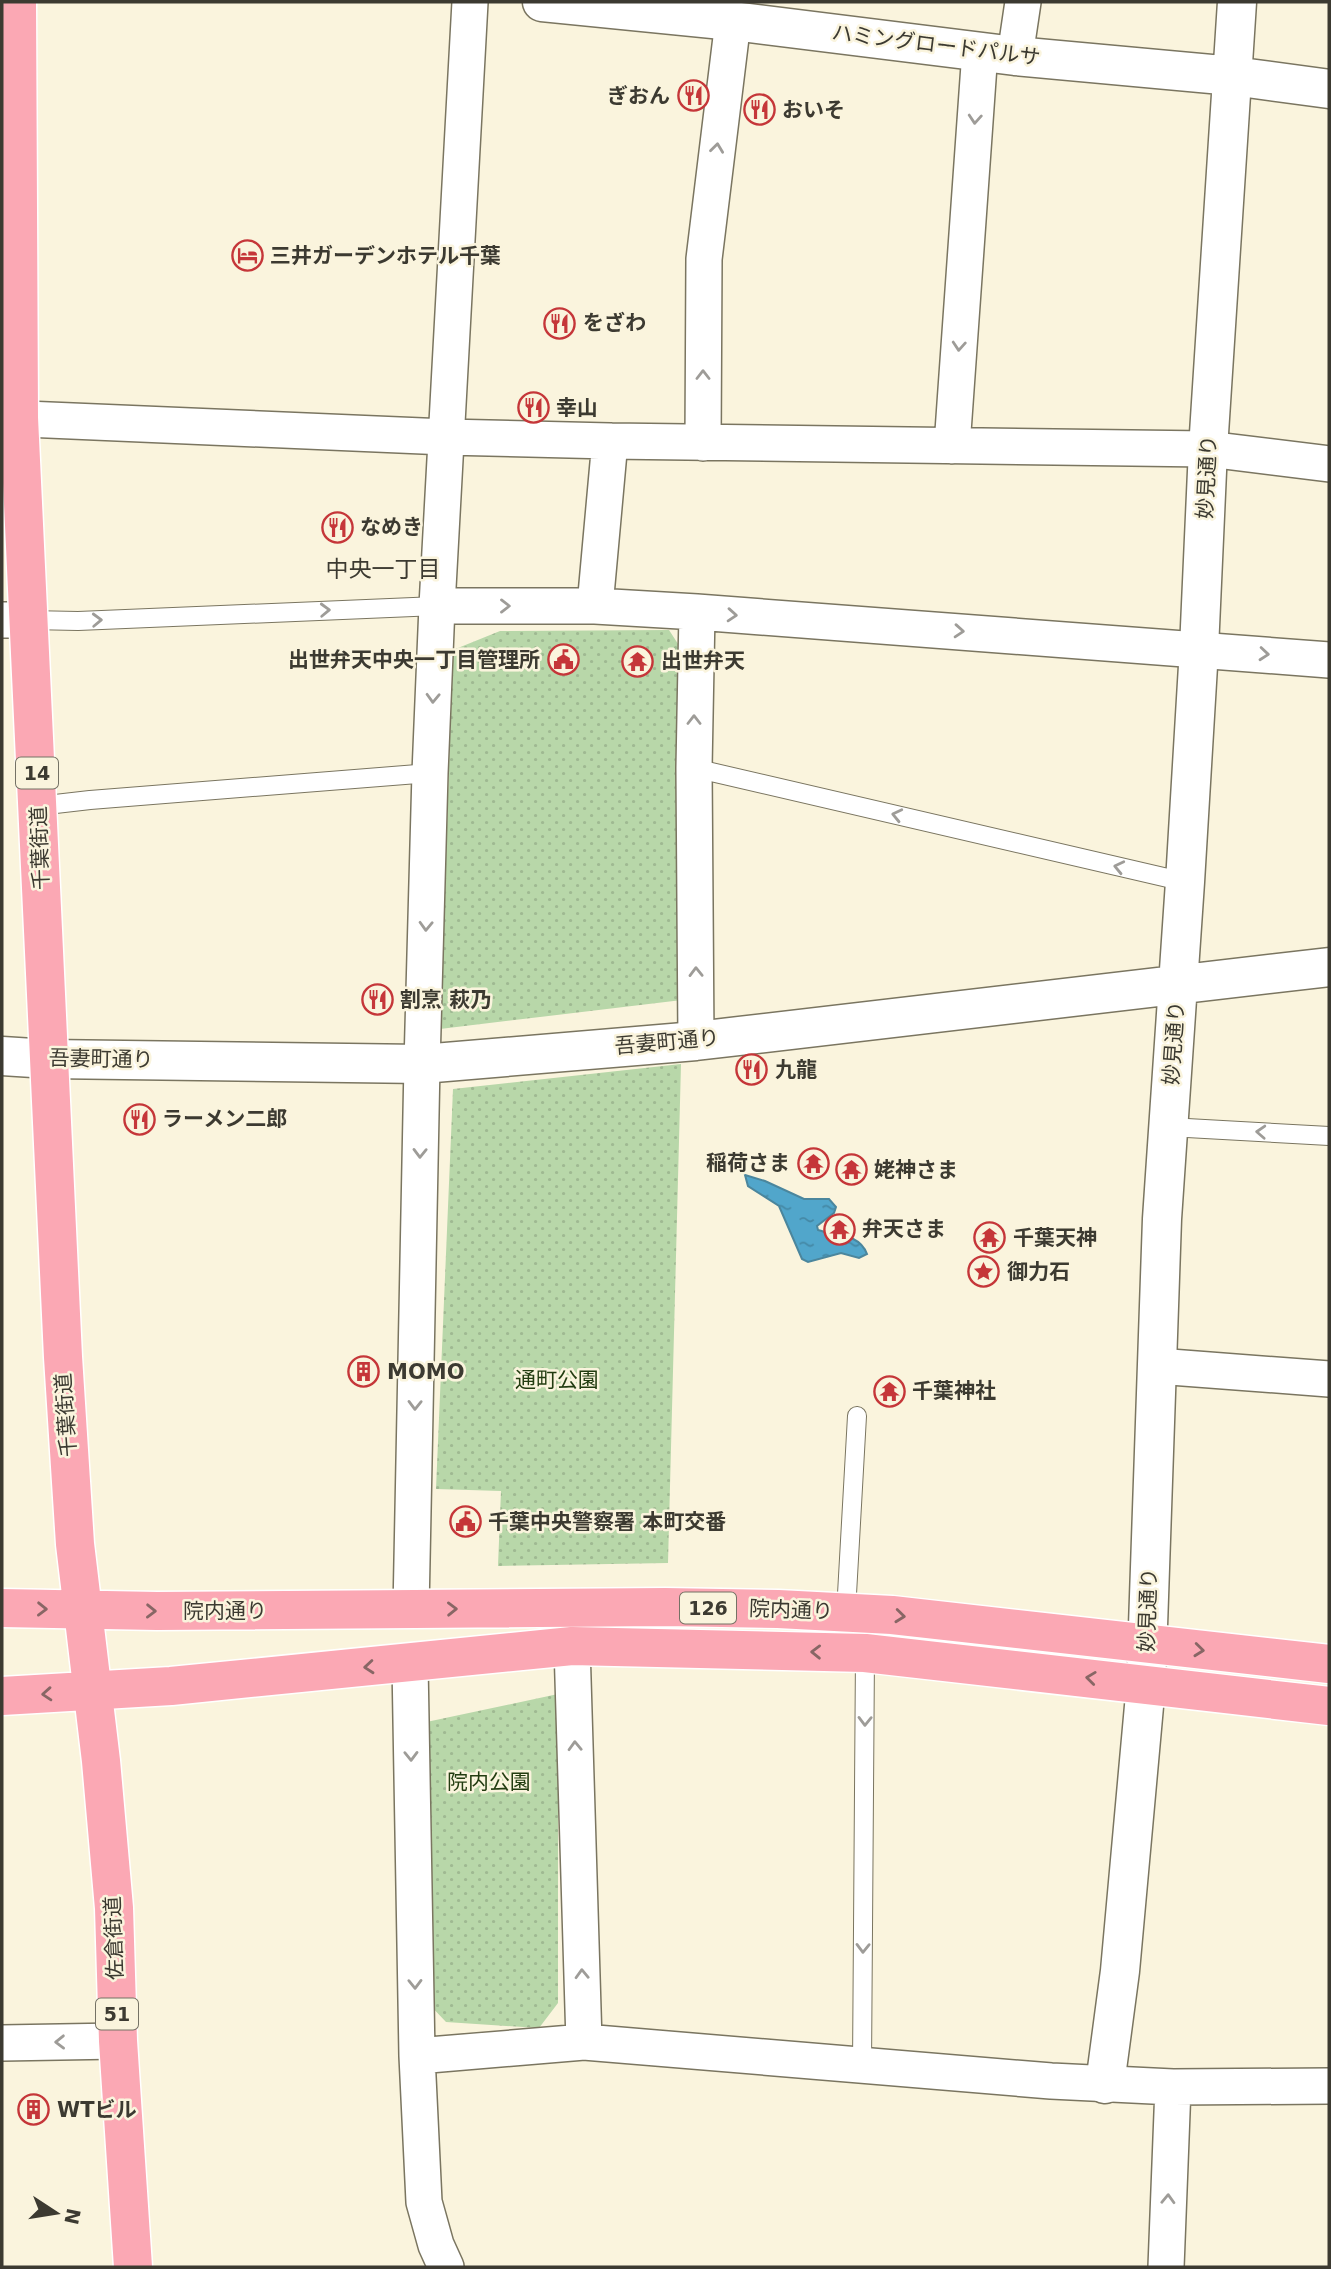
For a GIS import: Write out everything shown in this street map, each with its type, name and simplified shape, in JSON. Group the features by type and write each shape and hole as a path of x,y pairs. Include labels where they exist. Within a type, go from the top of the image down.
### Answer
{"highway":[{"name":"千葉街道","path":"18,2 10,418 15,620 38,806 63,1357 75,1545 83,1610"},
{"name":"院内通り","path":"83,1610 665,1607 778,1609 892,1615 1329,1664"},
{"name":"126","path":"2,1608 83,1610"},
{"name":"佐倉街道","path":"83,1610 101,1761 114,1908 118,2041 133,2267"},
{"name":"院内通り","path":"92,1691 410,1664 572,1646 865,1653 1329,1706"},
{"name":"126","path":"2,1696 92,1691"}],"street":[{"path":"411,1610 430,773 470,2"},
{"name":"ハミングロードパルサ","path":"542,2 753,16 997,53 1233,76 1329,89"},
{"path":"952,446 997,53 1023,2"},
{"name":"妙見通り","path":"1105,2084 1120,1971 1146,1684 1162,1219 1185,882 1208,449 1237,2"},
{"path":"703,443 704,259 753,16"},
{"path":"10,418 446,437 1208,449 1329,464"},
{"path":"595,607 610,441"},
{"path":"437,606 595,607 697,612 1329,660"},
{"path":"696,1041 694,768 697,612"},
{"name":"吾妻町通り","path":"2,1056 49,1059 422,1064 696,1041 1329,967"},
{"path":"1157,1366 1329,1379"},
{"path":"572,1646 584,2042"},
{"path":"410,1664 417,2056 424,2202 436,2245 446,2267"},
{"path":"2,2043 118,2041"},
{"path":"417,2056 584,2042 1105,2084 1172,2087 1329,2086"},
{"path":"1166,2267 1172,2087"}],"lane":[{"path":"15,620 78,621 437,606"},
{"path":"694,768 1185,882"},
{"path":"38,806 430,773"},
{"path":"1169,1127 1329,1136"},
{"path":"846,1612 857,1416"},
{"path":"862,2066 865,1653"}],"green space":[{"path":"669,630 682,650 682,1000 440,1029 453,650 500,631"},
{"name":"通町公園","path":"681,1064 668,1563 498,1566 501,1491 436,1489 453,1089"},
{"name":"院内公園","path":"558,1694 558,2003 539,2028 446,2022 428,2003 417,1724"}],"water":[{"path":"745,1175 804,1199 829,1199 836,1207 834,1213 817,1226 818,1230 853,1239 867,1254 859,1258 841,1253 808,1262 802,1259 779,1206 748,1186"}],"place":[{"name":"ぎおん","path":"693,96"},
{"name":"おいそ","path":"759,110"},
{"name":"三井ガーデンホテル千葉","path":"247,256"},
{"name":"をざわ","path":"560,323"},
{"name":"幸山","path":"533,408"},
{"name":"なめき","path":"337,527"},
{"name":"出世弁天中央一丁目管理所","path":"563,660"},
{"name":"出世弁天","path":"638,661"},
{"name":"割烹 萩乃","path":"377,1000"},
{"name":"九龍","path":"752,1070"},
{"name":"ラーメン二郎","path":"139,1119"},
{"name":"稲荷さま","path":"813,1163"},
{"name":"姥神さま","path":"851,1170"},
{"name":"弁天さま","path":"839,1229"},
{"name":"千葉天神","path":"990,1238"},
{"name":"御力石","path":"984,1272"},
{"name":"MOMO","path":"364,1372"},
{"name":"千葉神社","path":"889,1391"},
{"name":"千葉中央警察署 本町交番","path":"465,1522"},
{"name":"WTビル","path":"34,2110"}],"district":[{"name":"中央一丁目","path":"383,569"}]}
